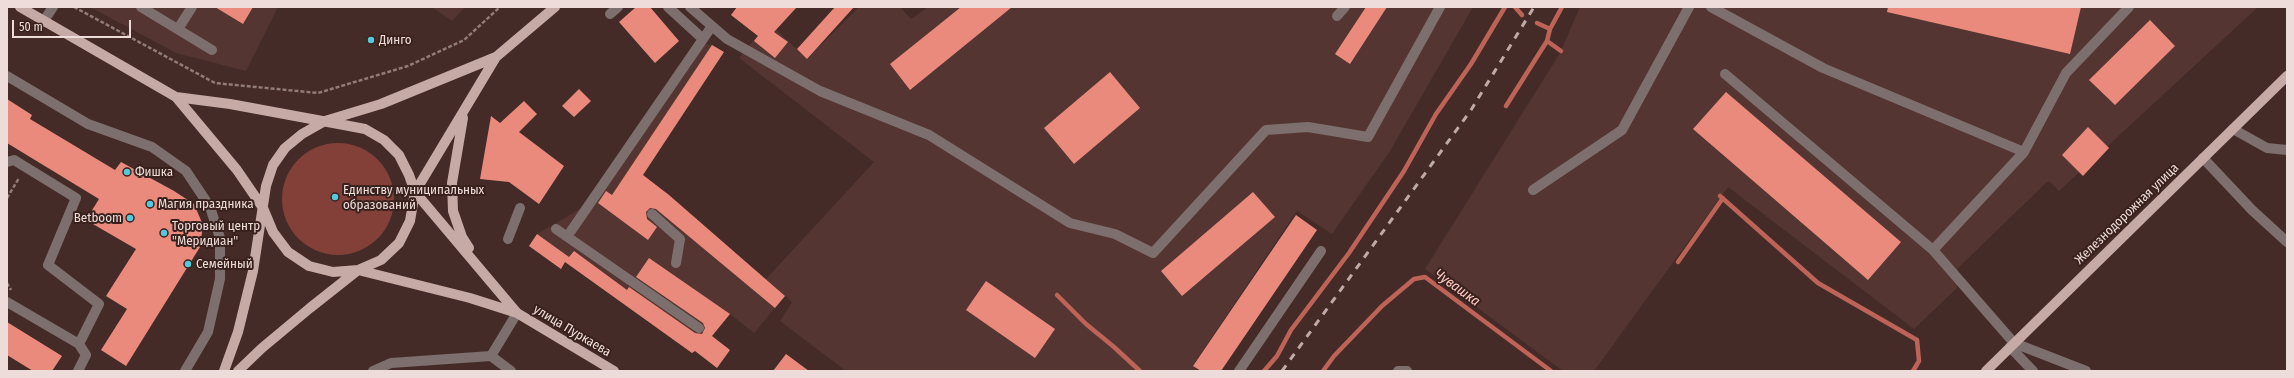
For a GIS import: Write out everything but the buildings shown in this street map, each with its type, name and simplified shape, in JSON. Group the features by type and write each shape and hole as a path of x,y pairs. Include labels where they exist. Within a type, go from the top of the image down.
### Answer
{"main road":[{"path":"20,7 43,22 176,97 237,170 263,208 273,232 288,252 304,263 333,272 358,270 470,298 517,312"},
{"path":"224,371 238,332 251,278 266,186 273,166 285,148 302,134 325,121 381,104 496,57 555,7"},
{"path":"238,371 262,348 358,270 381,260 399,243 410,221 415,192 496,57"},
{"name":"Железнодорожная улица","path":"1986,371 2287,76"},
{"path":"176,97 230,104 365,129 384,140 400,155 410,175 415,192 517,312"},
{"path":"464,112 452,183 453,211 462,237 494,284"},
{"name":"улица Пуркаева","path":"517,312 614,371"}],"lane":[{"path":"43,22 53,7"},
{"path":"141,7 212,50"},
{"path":"178,29 192,7"},
{"path":"668,7 703,39"},
{"path":"690,7 727,39 820,91 929,135 1070,223 1115,234 1153,253 1266,130 1308,127 1368,137 1440,7"},
{"path":"1337,16 1345,7"},
{"path":"1533,190 1622,130 1689,7"},
{"path":"1711,7 1823,68 2024,152"},
{"path":"1933,250 2024,152 2066,73 2128,7"},
{"path":"571,231 712,26"},
{"path":"1725,74 1933,250 2033,371"},
{"path":"7,76 88,124 152,147 186,171 210,207 220,238 220,280 208,332 185,371"},
{"path":"2233,129 2267,148 2287,150"},
{"path":"2203,158 2252,210 2287,242"},
{"path":"7,162 14,160 76,198 48,265 99,304 79,344"},
{"path":"508,239 520,208"},
{"path":"652,214 680,239 676,263"},
{"path":"556,229 699,328"},
{"path":"1239,371 1321,251"},
{"path":"7,302 79,344 86,355 78,371"},
{"path":"492,356 517,312"},
{"path":"2012,345 2086,371"},
{"path":"373,371 391,363 492,356 511,371"},
{"path":"1398,371 1407,371"}],"path":[{"path":"74,7 215,83 318,93 408,66 464,40 500,7"},
{"path":"7,198 26,167"}],"shaded area":[{"path":"90,7 278,7 246,71 176,53"},
{"path":"432,7 465,7 452,21"},
{"path":"859,7 900,7 911,19 928,7 1473,7 1390,151 1332,234 1297,211 1193,365 1198,371 846,371 780,321 792,302 785,296 754,333 730,314 711,336 695,351 565,262 561,269 529,246 537,234 580,209 695,43 712,45 643,175 766,279 874,162 739,58 768,22 807,59"},
{"path":"1580,7 2258,7 2059,191 2049,181 2047,182 1958,268 1957,288 1914,329 1728,187 1594,371 1563,371 1425,269 1560,53"},
{"path":"338,143 359,147 377,160 390,178 394,199 390,220 377,238 359,251 338,255 317,251 299,238 286,220 282,199 286,178 299,160 317,147"}],"waterway":[{"path":"1264,371 1277,356 1291,330 1349,253 1404,171 1436,114 1471,64 1505,7"},
{"path":"1515,7 1522,15"},
{"path":"1561,51 1547,41 1550,29 1562,7"},
{"path":"1537,23 1550,29"},
{"path":"1506,106 1547,41"},
{"path":"1720,196 1818,283 1917,340 1919,361 1913,371"},
{"path":"1678,262 1723,198"},
{"name":"Чувашка","path":"1323,371 1334,356 1382,306 1414,279 1425,277 1551,371"},
{"path":"1057,295 1086,324 1140,371"}],"railway":[{"path":"1282,371 1471,110 1534,7"}],"place":[{"name":"Динго","path":"371,40"},
{"name":"Фишка","path":"127,172"},
{"name":"Единству муниципальных образований","path":"335,197"},
{"name":"Магия праздника","path":"150,204"},
{"name":"Betboom","path":"130,218"},
{"name":"Торговый центр \"Меридиан\"","path":"164,233"},
{"name":"Семейный","path":"188,264"}]}
